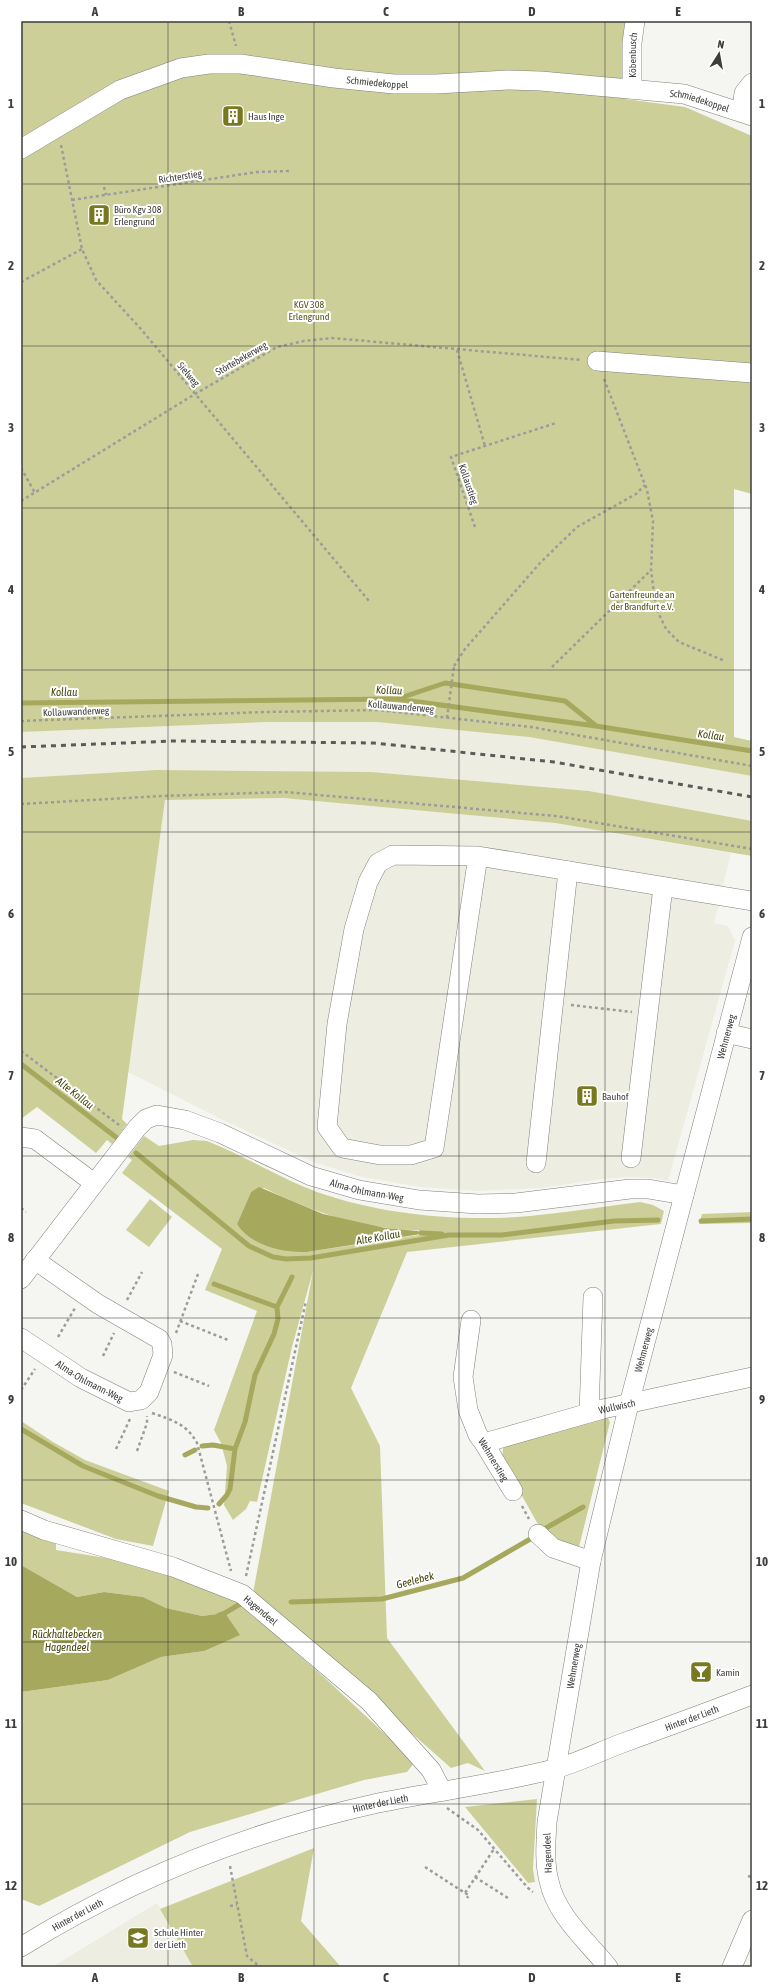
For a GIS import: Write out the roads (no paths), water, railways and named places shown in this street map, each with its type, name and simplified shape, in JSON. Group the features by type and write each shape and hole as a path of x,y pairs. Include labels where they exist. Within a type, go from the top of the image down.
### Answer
{"street":[{"name":"Köbenbusch","path":"632,89 632,43 635,21"},
{"name":"Schmiedekoppel","path":"21,149 58,129 120,90 180,68 209,64 241,64 334,78 394,84 522,80 632,89 684,94 752,115"},
{"name":"Schmiedekoppel","path":"752,83 744,93 743,100 752,115"},
{"path":"597,361 752,373"},
{"path":"478,856 434,1148 411,1156 380,1155 342,1148 327,1127 337,1024 354,929 368,882 378,863 393,855 478,856 752,901"},
{"path":"536,1163 568,871"},
{"path":"631,1158 663,887"},
{"name":"Wehmerweg","path":"557,1768 591,1560 629,1404 752,937"},
{"path":"726,1033 752,1039"},
{"name":"Alma-Ohlmann-Weg","path":"21,1278 116,1155 130,1128 157,1115 185,1120 220,1133 311,1176 359,1190 419,1200 478,1204 516,1203 630,1189 654,1189 684,1196"},
{"path":"28,1138 94,1183"},
{"name":"Alma-Ohlmann-Weg","path":"21,1338 81,1378 122,1400 136,1402 146,1396 149,1392 164,1355 162,1344 159,1339 119,1317 35,1260"},
{"path":"589,1413 593,1296"},
{"name":"Wehmerstieg","path":"471,1320 463,1377 468,1410 478,1435 513,1491"},
{"name":"Wullwisch","path":"484,1443 589,1413 752,1377"},
{"name":"Hagendeel","path":"21,1520 44,1530 173,1567 236,1591 369,1702 431,1770 443,1799"},
{"path":"538,1534 553,1548 591,1560"},
{"name":"Hinter der Lieth","path":"21,1947 66,1920 126,1890 191,1860 226,1847 312,1819 378,1803 443,1799 499,1782 557,1768 752,1695"},
{"name":"Hagendeel","path":"557,1768 547,1822 546,1852 548,1881 554,1899 564,1915 608,1967"},
{"path":"732,1967 752,1920"}],"water":[{"path":"259,1187 323,1214 385,1228 418,1231 421,1234 307,1252 288,1251 268,1247 250,1238 237,1224 251,1192"},
{"name":"Rückhaltebecken Hagendeel","path":"21,1565 77,1597 104,1592 143,1597 166,1608 202,1616 225,1613 240,1635 204,1651 161,1657 108,1680 21,1692"}],"waterway":[{"path":"397,699 445,683 565,701 595,725"},
{"name":"Kollau","path":"21,703 396,699 596,726 752,751"},
{"name":"Alte Kollau","path":"21,1064 117,1138"},
{"name":"Alte Kollau","path":"136,1153 249,1246 273,1257 286,1259 311,1258 449,1235 502,1235 614,1221 658,1220"},
{"name":"Alte Kollau","path":"701,1221 752,1219"},
{"path":"421,1233 442,1234"},
{"path":"219,1504 230,1489 235,1449 245,1422 255,1375 274,1334 278,1319 277,1307 292,1277"},
{"path":"214,1284 277,1307"},
{"path":"21,1429 83,1466 158,1496 196,1507 208,1508"},
{"path":"202,1446 213,1445 235,1449"},
{"path":"185,1455 195,1450"},
{"name":"Geelebek","path":"546,1528 583,1507"},
{"name":"Geelebek","path":"291,1602 382,1599 463,1578 532,1538"},
{"name":"Geelebek","path":"219,1615 240,1604"}],"railway":[{"path":"21,747 174,741 374,743 554,762 752,797"}],"place":[{"name":"Haus Inge","path":"233,116"},
{"name":"Büro Kgv 308 Erlengrund","path":"99,215"},
{"name":"Bauhof","path":"587,1096"},
{"name":"Kamin","path":"701,1672"},
{"name":"Schule Hinter der Lieth","path":"138,1938"}],"park label":[{"name":"KGV 308 Erlengrund","path":"309,310"},
{"name":"Gartenfreunde an der Brandfurt e.V.","path":"642,600"}]}
